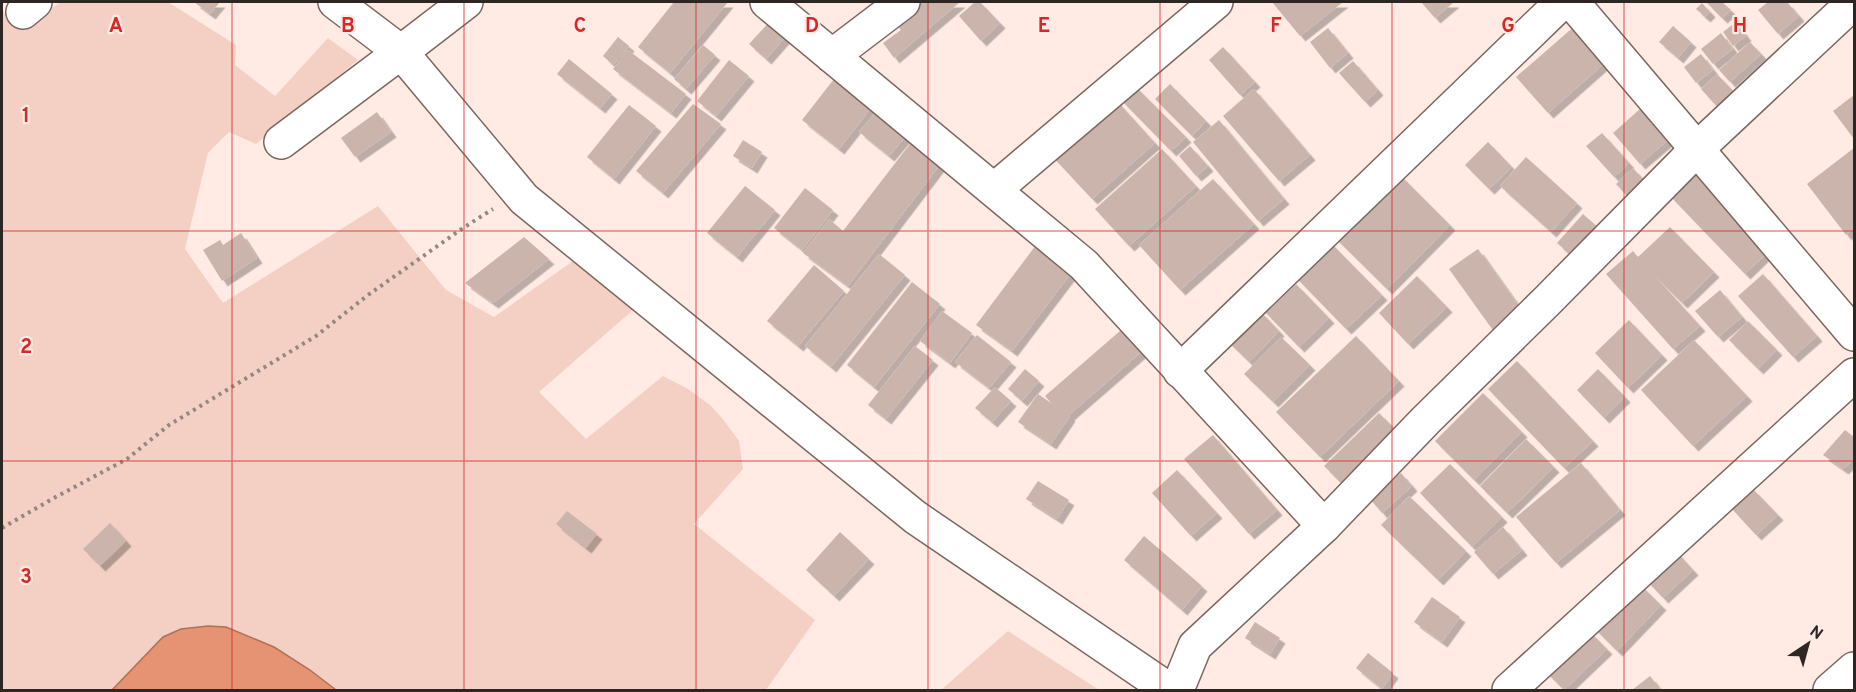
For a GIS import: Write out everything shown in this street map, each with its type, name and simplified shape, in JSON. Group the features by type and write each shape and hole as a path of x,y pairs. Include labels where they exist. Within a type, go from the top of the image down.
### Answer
{"street":[{"path":"335,2 401,52 524,199 915,517 1169,690"},
{"path":"281,142 466,2"},
{"path":"767,2 1084,266 1324,526"},
{"path":"832,56 903,2"},
{"path":"994,190 1216,2"},
{"path":"1180,371 1562,2"},
{"path":"1572,2 1854,334"},
{"path":"1177,690 1195,646 1324,526 1426,420 1698,148 1854,2"},
{"path":"1509,690 1854,375"},
{"path":"1830,690 1854,669"}],"path":[{"path":"2,528 127,459 169,425 316,336 368,295 494,209 507,197 524,199"}],"shaded area":[{"path":"61,2 168,2 236,45 235,65 275,96 328,38 358,60 256,144 229,132 208,153 185,249 223,303 378,206 446,290 494,317 573,261 633,310 539,392 586,439 663,376 688,389 710,405 722,418 739,441 743,469 694,524 815,620 766,690 336,690 310,670 122,680 112,690 2,690 2,10 19,28"},
{"path":"226,627 274,647 336,690 112,690 163,637 181,629"},
{"path":"1008,631 1099,690 941,690"}],"building":[{"path":"194,2 220,2 210,14"},
{"path":"674,2 728,2 670,73 638,47"},
{"path":"892,2 960,2 894,58 883,43 901,30 897,25"},
{"path":"975,2 980,2 1000,23 981,41 959,16"},
{"path":"1272,2 1343,2 1300,36"},
{"path":"1421,2 1454,2 1435,18"},
{"path":"1706,2 1722,2 1731,10 1722,18"},
{"path":"1768,2 1787,2 1799,16 1778,34 1758,10"},
{"path":"1702,3 1710,12 1705,17 1696,9"},
{"path":"771,20 788,34 766,59 749,44"},
{"path":"1736,22 1746,36 1733,46 1723,32"},
{"path":"1577,24 1608,60 1548,113 1516,77"},
{"path":"1673,26 1691,42 1678,58 1659,42"},
{"path":"1328,28 1348,53 1330,68 1310,42"},
{"path":"1721,33 1733,49 1713,64 1701,49"},
{"path":"618,37 629,46 613,65 603,56"},
{"path":"1750,42 1761,54 1730,82 1719,70"},
{"path":"703,45 715,55 686,89 674,79"},
{"path":"1223,47 1255,82 1240,95 1209,60"},
{"path":"628,50 686,94 671,113 613,69"},
{"path":"1701,54 1713,70 1696,83 1684,67"},
{"path":"569,59 612,94 600,108 557,74"},
{"path":"729,60 749,76 716,116 697,101"},
{"path":"1353,61 1378,90 1365,102 1339,73"},
{"path":"841,70 878,99 839,149 802,120"},
{"path":"1717,74 1736,94 1720,110 1701,89"},
{"path":"1170,84 1206,121 1192,136 1155,99"},
{"path":"1135,86 1186,137 1171,151 1121,100"},
{"path":"1254,89 1310,155 1279,181 1223,116"},
{"path":"1854,95 1854,139 1833,111"},
{"path":"1114,98 1155,143 1092,199 1051,155"},
{"path":"693,104 721,124 663,193 636,171"},
{"path":"629,105 656,126 614,179 587,157"},
{"path":"881,106 911,130 889,156 859,132"},
{"path":"1640,109 1667,141 1640,164 1613,133"},
{"path":"377,112 391,132 355,157 341,138"},
{"path":"1219,120 1284,199 1258,221 1193,142"},
{"path":"1602,133 1629,163 1614,177 1586,146"},
{"path":"916,136 945,158 848,286 803,253 829,219 843,231"},
{"path":"743,140 762,152 752,168 733,156"},
{"path":"1488,142 1512,167 1489,189 1465,165"},
{"path":"1190,146 1208,166 1196,176 1179,156"},
{"path":"1854,148 1854,228 1846,235 1807,184"},
{"path":"1162,149 1196,186 1129,246 1095,209"},
{"path":"1526,157 1577,203 1551,232 1500,186"},
{"path":"1384,159 1450,225 1387,289 1320,223"},
{"path":"1700,166 1776,244 1745,274 1670,196"},
{"path":"1633,168 1651,188 1634,204 1616,184"},
{"path":"1213,179 1254,224 1180,290 1139,245"},
{"path":"745,186 775,210 737,257 707,233"},
{"path":"805,188 833,210 802,250 774,228"},
{"path":"1583,214 1601,230 1575,259 1557,243"},
{"path":"1315,227 1382,295 1346,329 1280,261"},
{"path":"1670,227 1714,272 1682,303 1652,273 1700,326 1673,349 1606,274 1633,251 1638,257"},
{"path":"241,233 257,258 222,281 203,250 220,240 223,245"},
{"path":"524,237 549,259 493,303 465,283"},
{"path":"1042,237 1078,264 1012,351 976,325"},
{"path":"1478,249 1525,315 1497,336 1449,269"},
{"path":"879,254 905,275 831,367 805,346"},
{"path":"814,265 844,291 798,346 767,321"},
{"path":"1763,274 1817,336 1793,357 1738,296"},
{"path":"1417,276 1447,307 1408,344 1379,313"},
{"path":"912,282 940,304 874,387 847,365"},
{"path":"1296,284 1329,318 1299,347 1266,313"},
{"path":"1720,290 1742,317 1718,337 1695,311"},
{"path":"942,311 972,333 950,363 920,341"},
{"path":"1261,312 1279,331 1249,362 1217,331"},
{"path":"1629,320 1662,355 1628,388 1595,353"},
{"path":"1748,321 1777,350 1758,369 1729,340"},
{"path":"1128,324 1147,347 1069,415 1051,444 1018,422 1038,394 1051,403 1045,396"},
{"path":"977,335 1011,362 989,388 955,362"},
{"path":"1356,336 1399,381 1320,457 1276,412"},
{"path":"1281,337 1310,365 1273,402 1244,374"},
{"path":"1694,340 1747,396 1693,446 1641,390"},
{"path":"915,346 933,360 886,419 868,405"},
{"path":"1517,361 1593,441 1564,468 1488,389"},
{"path":"1025,369 1039,381 1022,401 1008,389"},
{"path":"1598,369 1625,397 1604,418 1577,390"},
{"path":"995,387 1011,401 992,422 975,408"},
{"path":"1483,393 1522,432 1474,480 1435,441"},
{"path":"1379,413 1398,432 1343,485 1324,466"},
{"path":"1845,430 1854,437 1854,459 1843,469 1823,455"},
{"path":"1213,435 1277,510 1249,534 1184,459"},
{"path":"1526,439 1554,467 1507,513 1480,486"},
{"path":"1581,463 1620,510 1556,563 1516,517"},
{"path":"1450,464 1502,517 1472,547 1420,493"},
{"path":"1177,470 1217,513 1191,536 1152,493"},
{"path":"1401,473 1412,486 1382,513 1370,499"},
{"path":"1038,481 1069,500 1057,519 1026,499"},
{"path":"1753,489 1778,515 1756,535 1732,509"},
{"path":"1409,496 1466,551 1438,580 1381,525"},
{"path":"567,511 597,534 586,548 556,524"},
{"path":"110,523 126,541 100,566 83,549"},
{"path":"1503,527 1522,550 1493,574 1474,552"},
{"path":"840,532 869,559 834,596 806,570"},
{"path":"1144,536 1202,586 1182,610 1124,560"},
{"path":"1664,538 1693,570 1663,598 1633,566"},
{"path":"1626,571 1661,605 1617,651 1582,616"},
{"path":"1432,597 1460,617 1442,642 1414,622"},
{"path":"1574,616 1607,649 1564,690 1532,658"},
{"path":"1255,622 1280,638 1270,654 1245,638"},
{"path":"1368,653 1393,673 1382,689 1356,668"},
{"path":"1650,676 1661,690 1632,690"}]}
